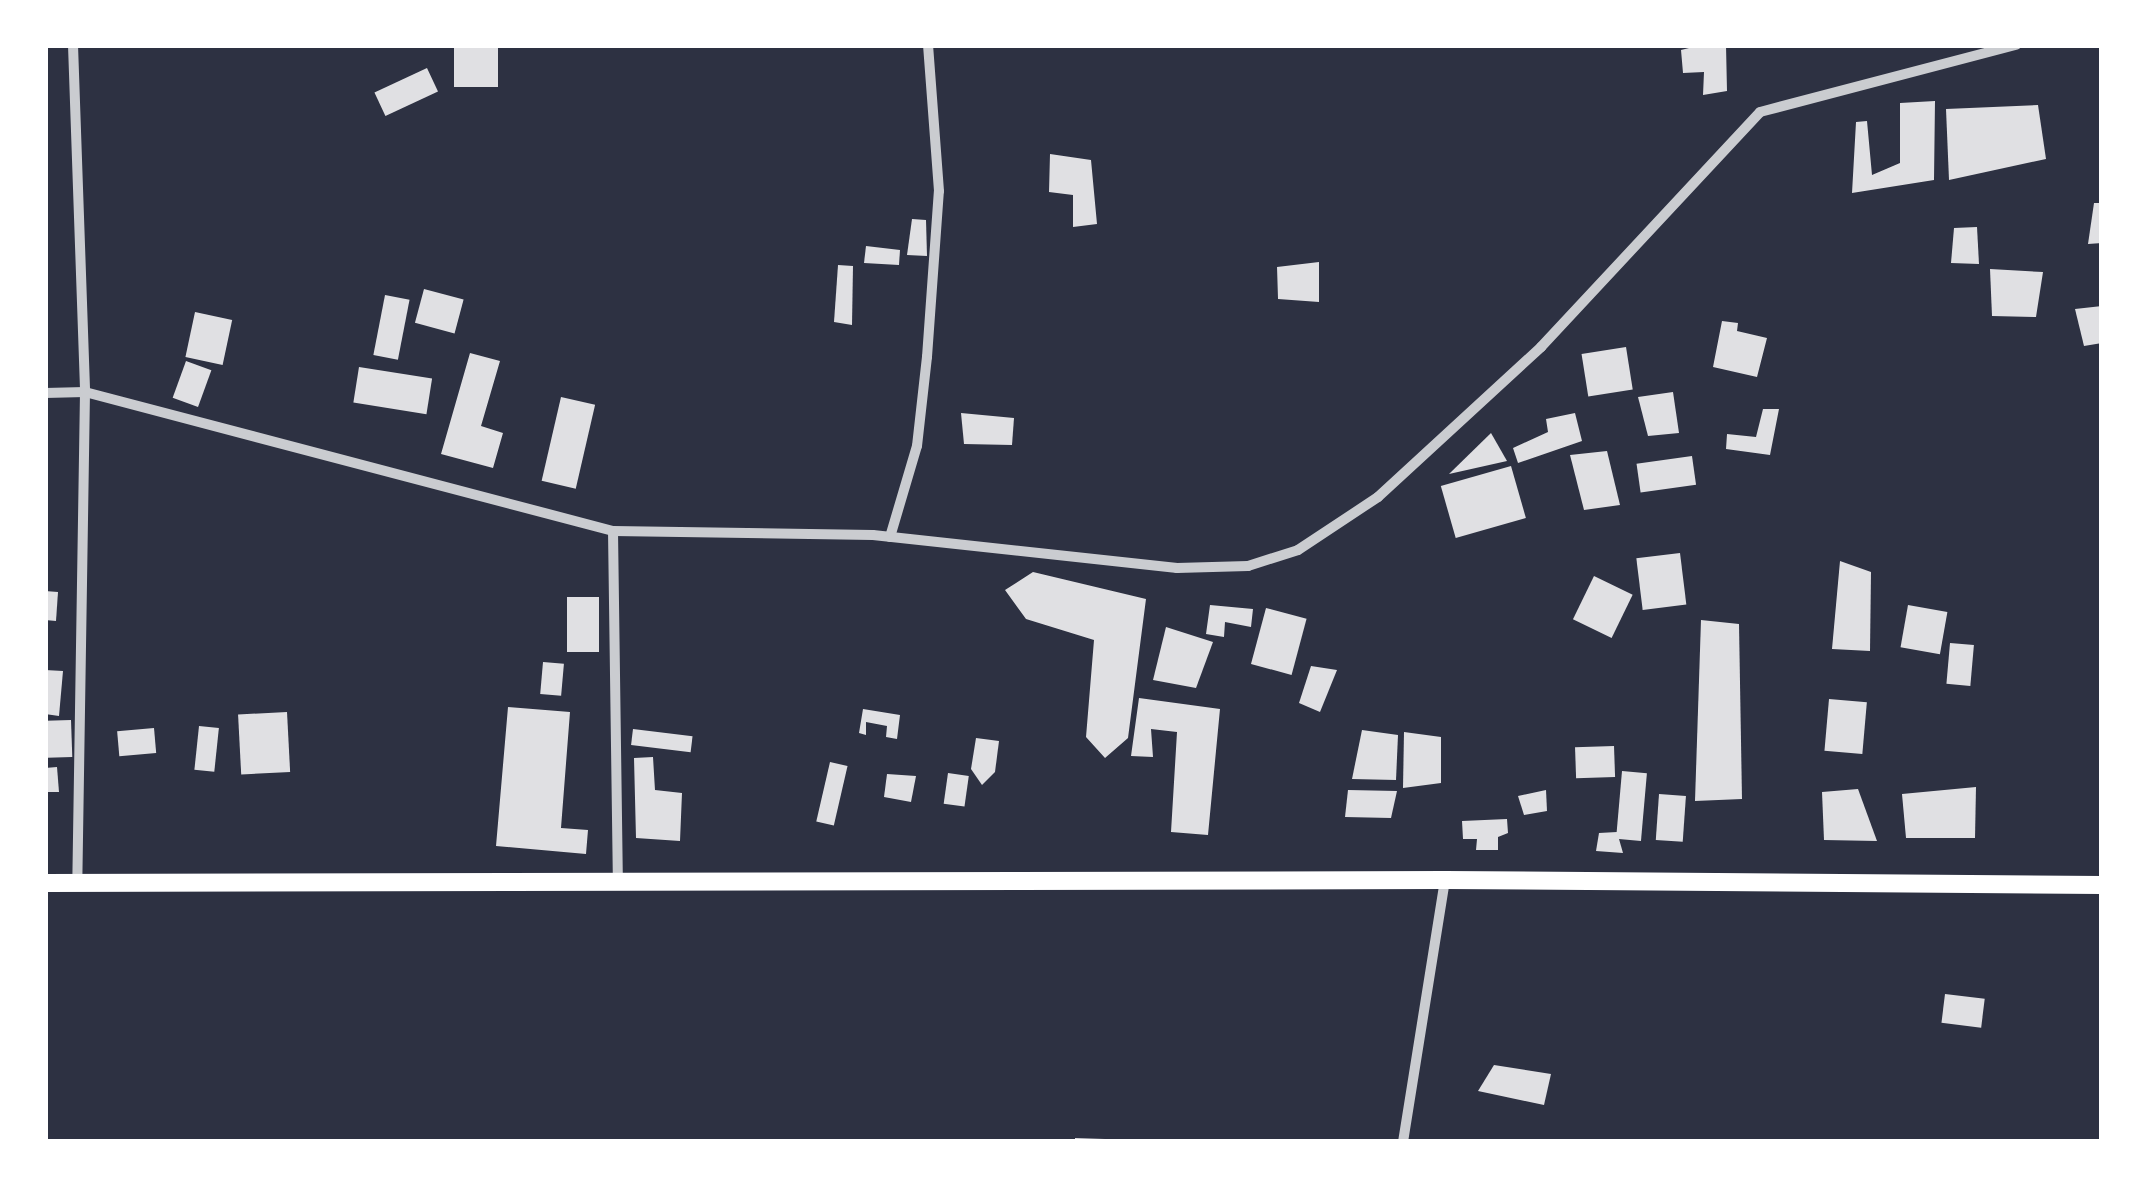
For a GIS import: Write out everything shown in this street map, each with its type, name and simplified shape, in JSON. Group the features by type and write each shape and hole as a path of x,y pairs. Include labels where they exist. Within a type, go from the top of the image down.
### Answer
{"main road":[{"path":"45,882 1445,880 2102,885"}],"street":[{"path":"74,45 85,392 77,883"},
{"path":"890,537 917,446 928,357 939,191 928,45"},
{"path":"45,393 85,392 613,531 890,537 1177,568 1248,566 1298,550 1378,497 1541,347 1760,112 2016,45"},
{"path":"613,531 618,880"},
{"path":"1403,1142 1445,880"}],"building":[{"path":"454,45 498,45 498,87 454,87"},
{"path":"1726,45 1727,91 1703,95 1704,72 1683,73 1681,50"},
{"path":"427,68 438,92 385,116 374,93"},
{"path":"1935,101 1934,180 1852,193 1856,122 1867,121 1872,175 1900,163 1900,103"},
{"path":"2038,105 2046,159 1949,180 1946,109"},
{"path":"1050,154 1091,160 1097,224 1073,227 1073,195 1049,192"},
{"path":"2094,203 2102,203 2102,243 2088,244"},
{"path":"912,219 926,220 927,256 907,255"},
{"path":"1977,227 1979,264 1951,263 1954,228"},
{"path":"866,246 900,250 899,265 864,263"},
{"path":"1319,262 1319,302 1278,299 1277,267"},
{"path":"838,265 853,266 852,325 834,322"},
{"path":"1990,269 2043,272 2036,317 1992,316"},
{"path":"424,289 464,300 455,333 415,323"},
{"path":"385,295 410,300 398,360 373,355"},
{"path":"2102,306 2102,343 2084,346 2075,309"},
{"path":"195,312 232,320 223,365 185,357"},
{"path":"1722,321 1738,323 1737,331 1767,338 1757,377 1713,367"},
{"path":"1626,347 1633,389 1588,397 1582,354"},
{"path":"470,353 500,361 481,426 503,433 493,468 441,454"},
{"path":"186,361 211,370 198,407 173,398"},
{"path":"359,367 432,379 426,414 353,403"},
{"path":"1673,392 1679,433 1648,436 1638,397"},
{"path":"561,397 595,405 576,489 542,481"},
{"path":"1763,409 1779,409 1770,455 1726,449 1727,434 1756,437"},
{"path":"961,413 1014,418 1012,445 964,444"},
{"path":"1575,413 1582,441 1518,463 1513,448 1548,432 1546,419"},
{"path":"1491,433 1507,461 1449,474"},
{"path":"1607,451 1620,505 1584,510 1570,455"},
{"path":"1692,456 1696,485 1641,493 1637,464"},
{"path":"1511,466 1526,518 1456,538 1441,486"},
{"path":"1680,553 1686,605 1643,610 1636,558"},
{"path":"1840,561 1871,572 1870,651 1832,649"},
{"path":"1033,572 1146,599 1128,738 1105,758 1086,737 1094,640 1026,619 1005,590"},
{"path":"1594,576 1633,595 1612,638 1573,619"},
{"path":"45,591 58,592 56,621 45,620"},
{"path":"567,597 599,597 599,652 567,652"},
{"path":"1210,605 1253,609 1251,627 1225,622 1224,637 1206,634"},
{"path":"1908,605 1947,612 1940,654 1901,647"},
{"path":"1266,608 1307,619 1292,675 1251,664"},
{"path":"1701,620 1739,624 1742,799 1695,801"},
{"path":"1166,627 1213,642 1196,688 1153,680"},
{"path":"1950,643 1974,645 1970,686 1946,684"},
{"path":"543,662 564,664 561,696 540,694"},
{"path":"1311,666 1337,670 1320,712 1299,703"},
{"path":"45,670 63,671 59,716 45,714"},
{"path":"1139,698 1220,709 1208,835 1171,832 1177,732 1151,729 1153,757 1131,756"},
{"path":"1829,699 1867,702 1862,754 1824,751"},
{"path":"508,707 570,712 561,828 588,830 586,854 496,846"},
{"path":"863,709 900,715 897,739 886,737 887,726 866,722 866,735 859,733"},
{"path":"287,712 290,772 241,774 238,715"},
{"path":"71,720 72,757 47,758 46,721"},
{"path":"199,726 219,728 214,772 194,770"},
{"path":"154,728 156,753 119,756 117,731"},
{"path":"633,729 693,736 691,752 631,745"},
{"path":"1362,730 1398,735 1396,780 1352,779"},
{"path":"1404,732 1441,737 1441,783 1403,788"},
{"path":"976,738 999,741 995,772 982,785 971,769"},
{"path":"1614,746 1615,777 1576,778 1575,747"},
{"path":"653,757 655,790 682,793 680,841 636,838 634,758"},
{"path":"830,762 848,766 834,825 816,821"},
{"path":"57,767 59,792 45,792 45,768"},
{"path":"1622,771 1647,773 1641,841 1616,839"},
{"path":"948,773 969,776 964,807 944,804"},
{"path":"887,774 916,776 911,802 884,797"},
{"path":"1976,787 1975,838 1906,838 1902,794"},
{"path":"1858,789 1877,841 1824,840 1822,792"},
{"path":"1348,790 1397,791 1391,818 1345,817"},
{"path":"1546,790 1547,811 1524,815 1518,796"},
{"path":"1659,794 1686,796 1683,842 1656,840"},
{"path":"1507,819 1508,833 1498,837 1498,850 1476,850 1477,839 1463,839 1462,821"},
{"path":"1617,832 1623,853 1596,851 1599,833"},
{"path":"1945,994 1985,999 1981,1028 1941,1023"},
{"path":"1494,1065 1551,1074 1544,1105 1478,1091"},
{"path":"1075,1138 1105,1139 1105,1142 1075,1142"}]}
